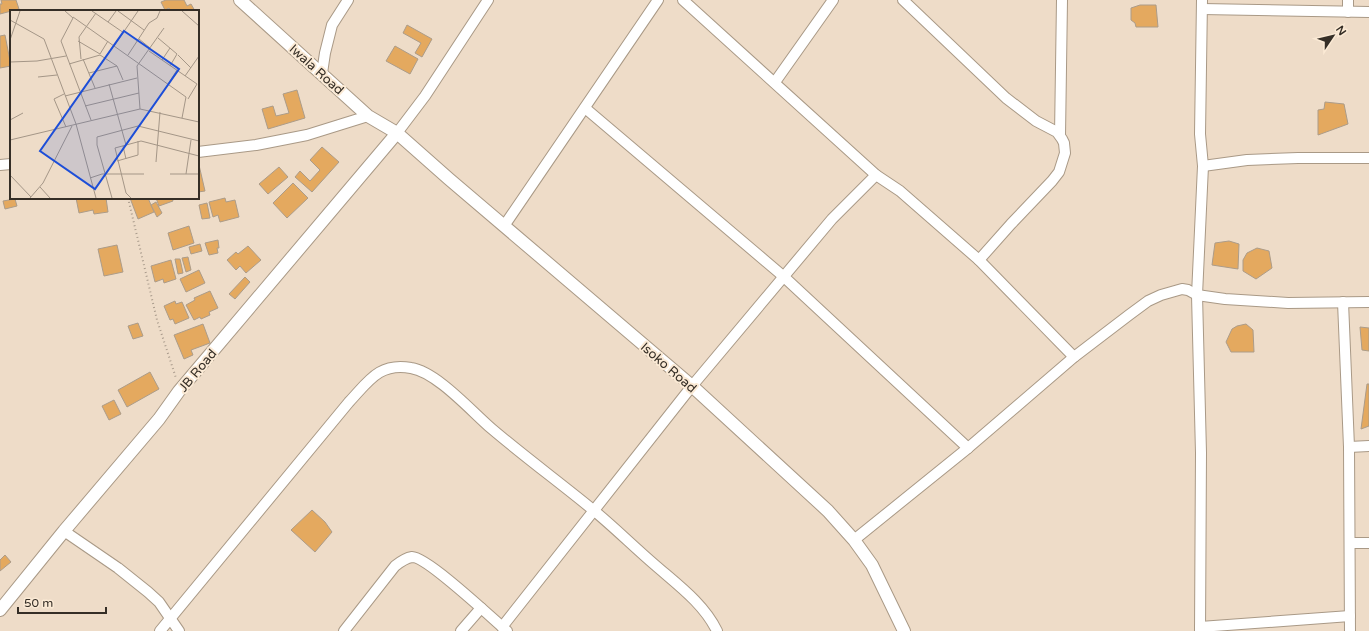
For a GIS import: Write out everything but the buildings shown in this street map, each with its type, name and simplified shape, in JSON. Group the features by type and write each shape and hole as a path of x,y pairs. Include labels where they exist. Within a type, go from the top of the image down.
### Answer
{"street":[{"name":"Iwala Road","path":"240,0 368,116 397,133"},
{"path":"322,73 332,25 348,0"},
{"path":"397,133 425,96 488,0"},
{"path":"504,226 658,0"},
{"path":"683,0 876,175 900,191 979,260 1074,357"},
{"path":"775,82 833,0"},
{"path":"903,0 1006,98 1024,113 1057,132 1064,143 1065,152 1059,172 979,260"},
{"path":"1060,136 1062,0"},
{"path":"1348,0 1348,12"},
{"path":"1350,616 1200,629 1201,446 1197,295 1203,166 1200,134 1202,5 1369,12"},
{"path":"585,108 783,276 968,448"},
{"path":"199,152 256,145 307,135 368,116"},
{"name":"Isoko Road","path":"397,133 449,180 692,386 828,511 854,540 872,564 904,631"},
{"name":"JB Road","path":"0,610 64,531 159,419 180,391 397,133"},
{"path":"1203,166 1247,160 1369,158"},
{"path":"0,165 10,164"},
{"path":"344,631 396,566 402,561 413,557 422,560 505,629 593,510 692,386 832,219 876,175"},
{"path":"854,540 968,448 1074,357 1148,301 1161,295 1188,290 1197,295 1225,299 1288,303 1368,302"},
{"path":"1343,302 1349,446 1350,631"},
{"path":"160,631 349,402 367,382 379,372 392,366 412,368 428,375 448,389 492,429 593,510 698,604 712,620 717,631"},
{"path":"1349,446 1369,446"},
{"path":"64,531 118,568 159,602 179,631"},
{"path":"1350,543 1369,543"},
{"path":"461,631 481,608"}],"path":[{"path":"128,199 157,320 180,391"}]}
